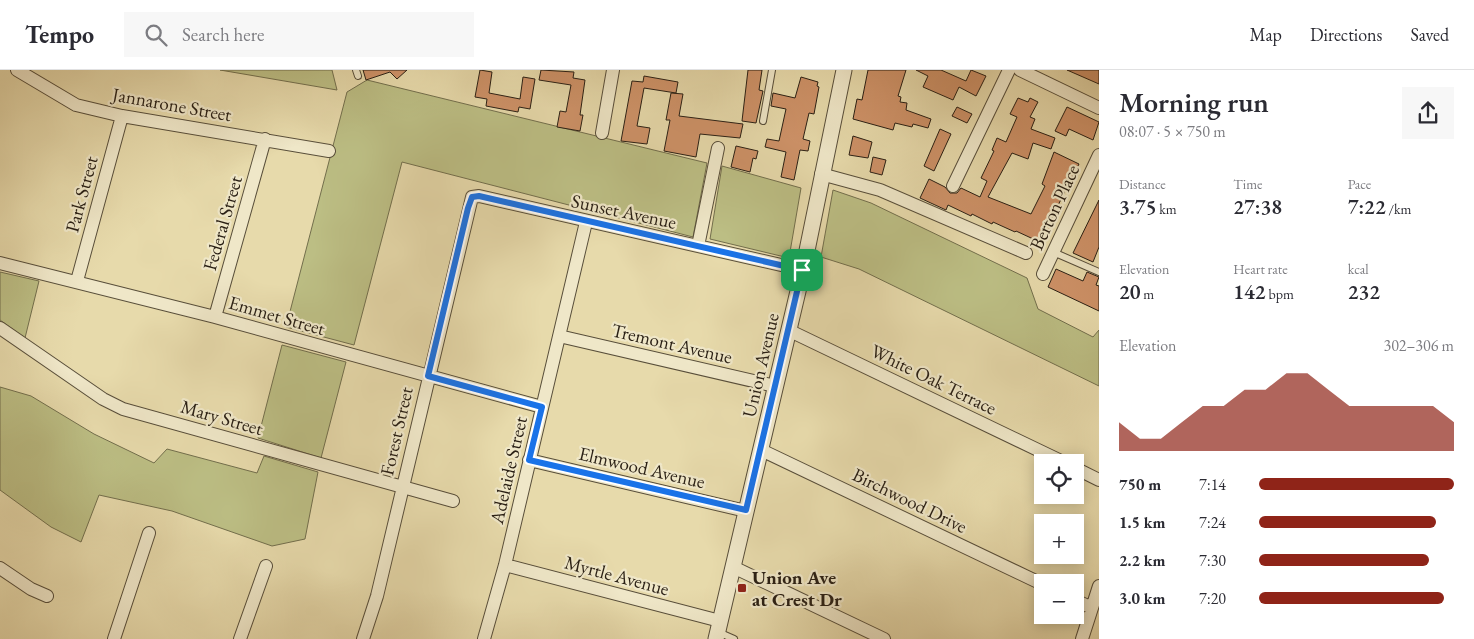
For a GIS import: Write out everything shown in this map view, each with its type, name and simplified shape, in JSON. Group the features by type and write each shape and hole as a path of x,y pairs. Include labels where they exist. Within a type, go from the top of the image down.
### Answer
{"street":[{"name":"Jannarone Street","path":"17,70 76,106 122,116 265,138 329,151"},
{"path":"602,132 613,70"},
{"path":"953,186 1009,70"},
{"path":"1020,70 1099,108"},
{"name":"Union Avenue","path":"718,630 802,270 841,71"},
{"name":"Park Street","path":"77,281 122,116"},
{"name":"Federal Street","path":"215,317 265,138"},
{"path":"698,246 718,148"},
{"name":"Berton Place","path":"1042,274 1099,156"},
{"path":"822,174 891,194 1026,253"},
{"name":"Sunset Avenue","path":"463,230 472,197 479,196 802,270"},
{"name":"Adelaide Street","path":"484,639 505,565 586,222"},
{"name":"Forest Street","path":"363,639 377,596 463,230"},
{"name":"Emmet Street","path":"0,263 215,317 542,407"},
{"name":"Mary Street","path":"0,328 103,399 118,407 453,501"},
{"name":"White Oak Terrace","path":"788,330 1046,454"},
{"name":"Tremont Avenue","path":"559,336 775,386"},
{"name":"Birchwood Drive","path":"761,450 1034,580"},
{"name":"Elmwood Avenue","path":"529,460 746,510"},
{"path":"1084,472 1099,480"},
{"path":"114,639 149,534"},
{"name":"Myrtle Avenue","path":"505,565 718,630"},
{"path":"240,639 266,566"},
{"path":"732,567 884,639"},
{"path":"0,568 31,589 47,596"},
{"path":"1082,639 1099,586"},
{"path":"1084,604 1092,608"}],"lane":[{"path":"763,121 772,70"},
{"path":"1053,252 1099,272"},
{"path":"718,630 734,639"}],"green space":[{"path":"220,70 332,70 337,90"},
{"path":"367,80 707,163 693,237 402,162 354,345 286,327 347,92"},
{"path":"722,166 801,188 789,258 710,239"},
{"path":"833,190 871,203 1027,278 1038,309 1093,337 1099,330 1099,386 859,269 821,257"},
{"path":"0,272 39,281 25,338 0,320"},
{"path":"282,345 346,362 321,458 258,438"},
{"path":"0,387 31,396 94,434 154,463 167,449 257,473 264,456 318,472 305,539 272,546 172,511 99,495 81,542 51,527 0,490"}],"building":[{"path":"363,70 407,70 397,79 390,72 366,80"},
{"path":"480,70 492,72 489,93 520,99 523,77 535,79 530,109 519,107 518,112 486,106 487,99 475,97"},
{"path":"541,70 574,72 573,78 585,80 580,115 583,115 580,131 557,127 560,111 566,112 571,85 539,80"},
{"path":"748,70 762,70 759,90 763,91 756,123 742,121"},
{"path":"868,70 906,70 898,96 901,97 900,102 907,103 906,110 931,119 928,128 913,124 912,127 895,123 893,130 853,119 857,99 862,100"},
{"path":"916,70 941,70 966,81 971,70 986,76 976,96 959,87 953,100 923,87 928,76"},
{"path":"1067,70 1099,70 1099,84"},
{"path":"644,76 678,82 676,93 644,88 637,126 650,128 647,144 621,141 632,81 643,82"},
{"path":"801,77 818,82 817,86 819,87 814,114 809,113 803,139 810,141 808,151 800,150 794,180 781,177 786,152 765,147 767,139 779,141 786,109 771,106 773,93 795,98"},
{"path":"671,93 683,94 679,116 743,124 740,138 700,134 696,157 664,151 670,120 666,120"},
{"path":"1018,98 1028,102 1030,98 1038,102 1030,117 1035,119 1031,129 1055,138 1051,149 1033,143 1028,159 1012,153 988,197 1031,214 1045,186 1042,184 1054,152 1079,164 1049,223 1053,225 1044,244 993,222 992,224 972,214 971,216 948,205 946,210 920,198 929,179 945,187 950,193 957,193 961,188 980,197 987,181 981,178 994,151 992,150 997,138 1006,142 1017,117 1010,114"},
{"path":"957,107 972,114 967,123 952,116"},
{"path":"1067,107 1099,122 1093,140 1069,129 1066,136 1055,131"},
{"path":"940,129 951,134 934,171 924,166"},
{"path":"853,136 872,142 868,158 849,155"},
{"path":"736,146 758,151 756,159 753,158 750,172 731,167"},
{"path":"873,157 886,160 882,175 870,172"},
{"path":"1099,200 1099,247 1093,262 1073,253"},
{"path":"1056,269 1083,281 1087,272 1099,277 1096,285 1099,286 1099,311 1048,287"}],"place":[{"name":"Union Ave at Crest Dr","path":"742,588"}],"route":[{"path":"479,196 802,270 746,510 529,460 542,407 428,376 472,197 479,196"}]}
